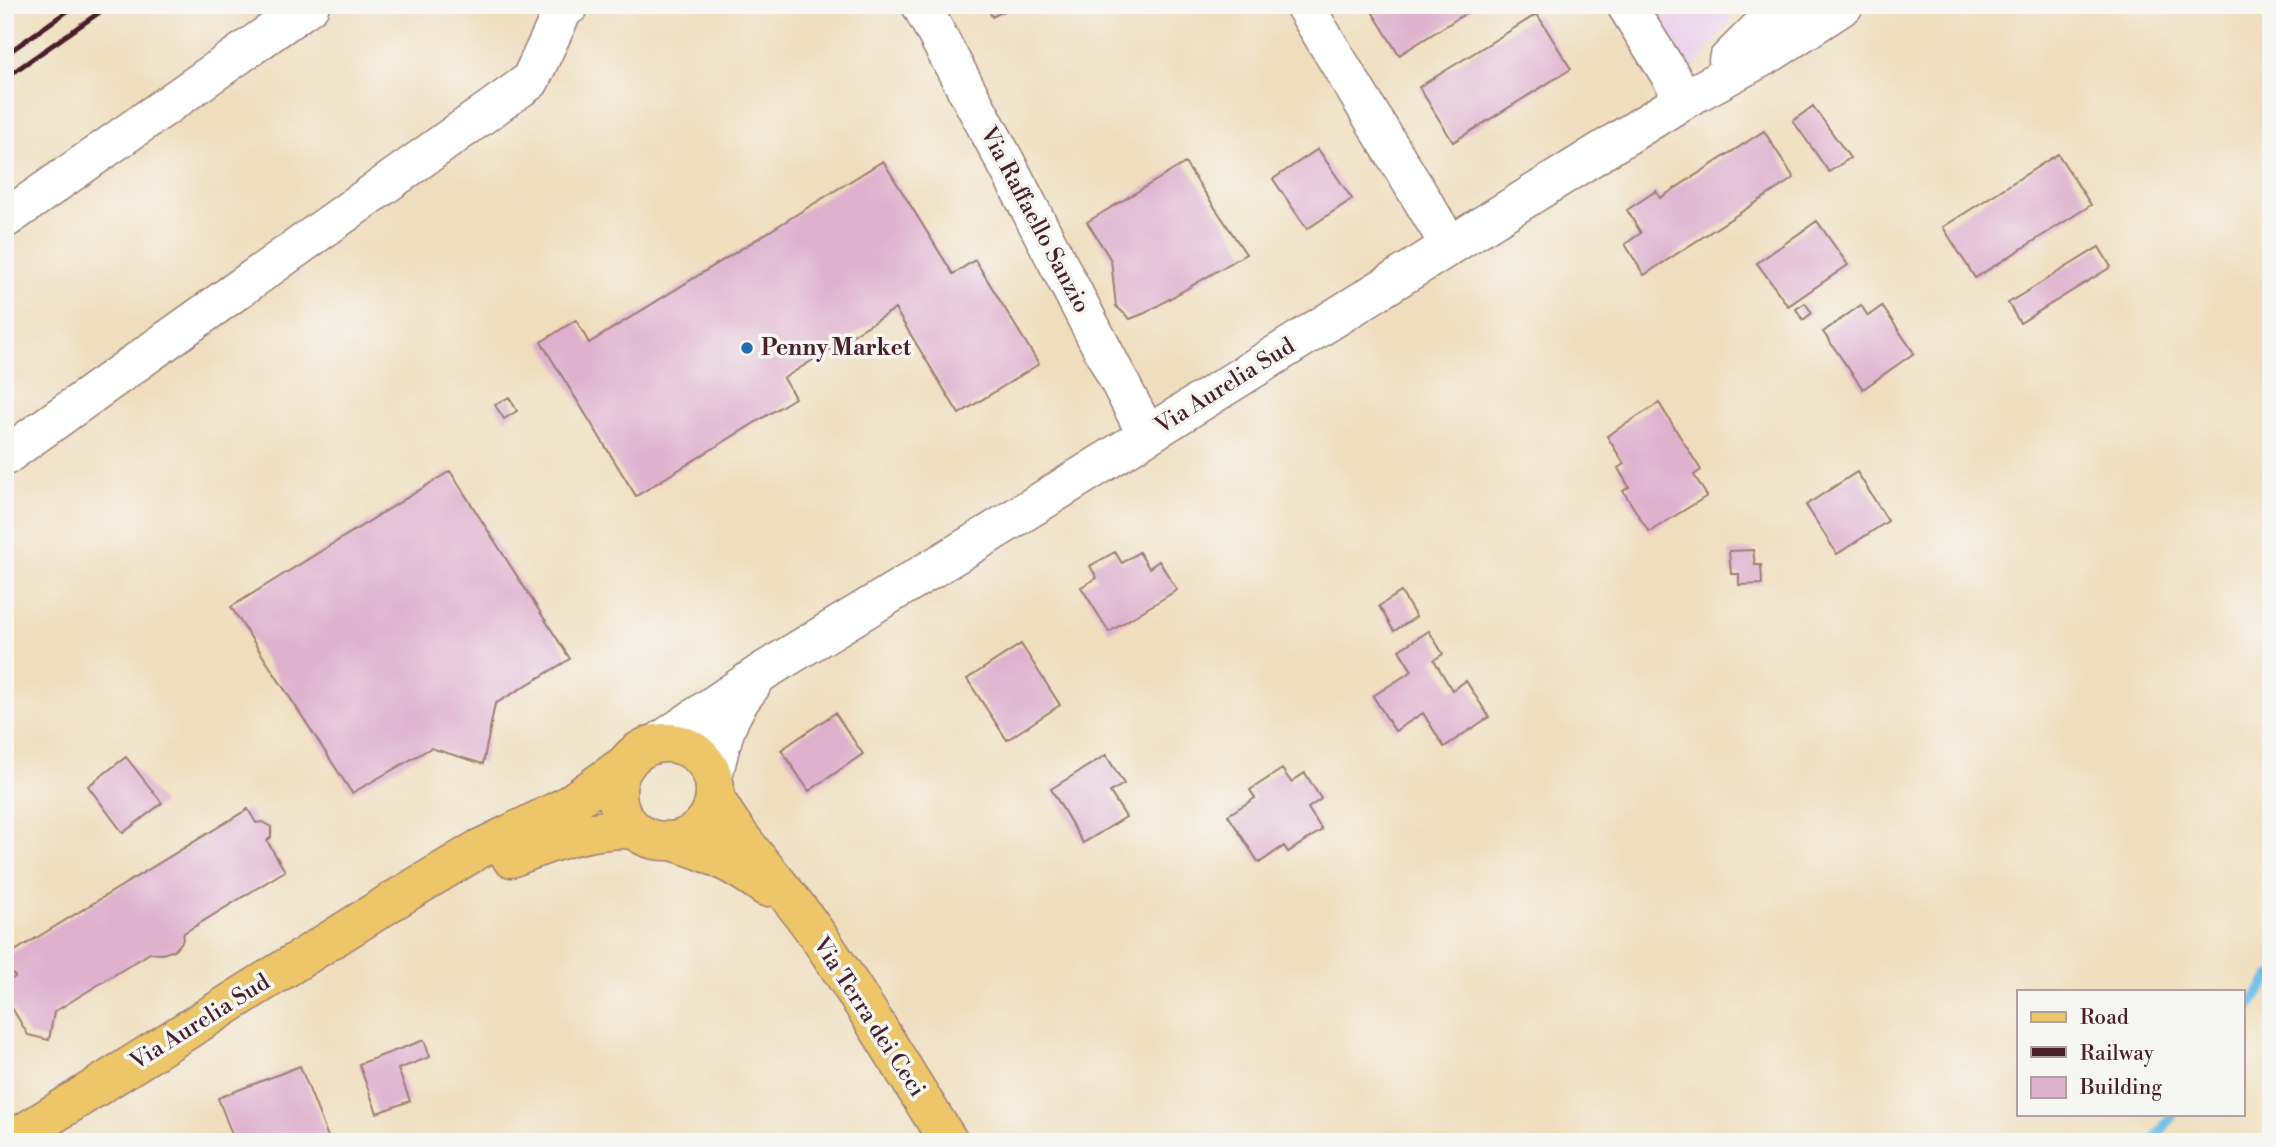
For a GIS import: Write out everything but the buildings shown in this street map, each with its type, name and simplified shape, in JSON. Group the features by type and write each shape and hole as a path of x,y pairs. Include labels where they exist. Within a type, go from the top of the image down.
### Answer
{"main road":[{"path":"633,829 618,804 620,775 642,753 672,743 685,747 697,754 706,764 731,827 778,881 812,927"},
{"name":"Via Aurelia Sud","path":"9,1142 479,849 567,806 642,753"},
{"name":"Via Aurelia Sud","path":"391,902 582,832 608,828 633,829 657,841 687,837 701,827 710,814 714,787"},
{"path":"672,841 706,851 735,865 773,892 812,927"},
{"name":"Via Terra dei Ceci","path":"812,927 949,1142"}],"street":[{"path":"5,219 310,5"},
{"path":"5,456 530,81 564,8 570,5"},
{"name":"Via Raffaello Sanzio","path":"921,5 1147,435"},
{"path":"1304,5 1450,246"},
{"path":"1626,5 1685,99"},
{"name":"Via Aurelia Sud","path":"1685,99 1745,46 1783,5"},
{"name":"Via Aurelia Sud","path":"642,753 764,671 1685,99 1772,52 1844,5"},
{"name":"Via Aurelia Sud","path":"714,787 721,743 736,703 764,671"}],"shaded area":[{"path":"1644,5 1742,5 1688,75"}],"waterway":[{"path":"2244,1014 2271,976"},
{"path":"2153,1142 2172,1116"}],"railway":[{"path":"5,55 76,5"},
{"path":"5,78 110,5"}],"place":[{"name":"Penny Market","path":"747,348"}]}
